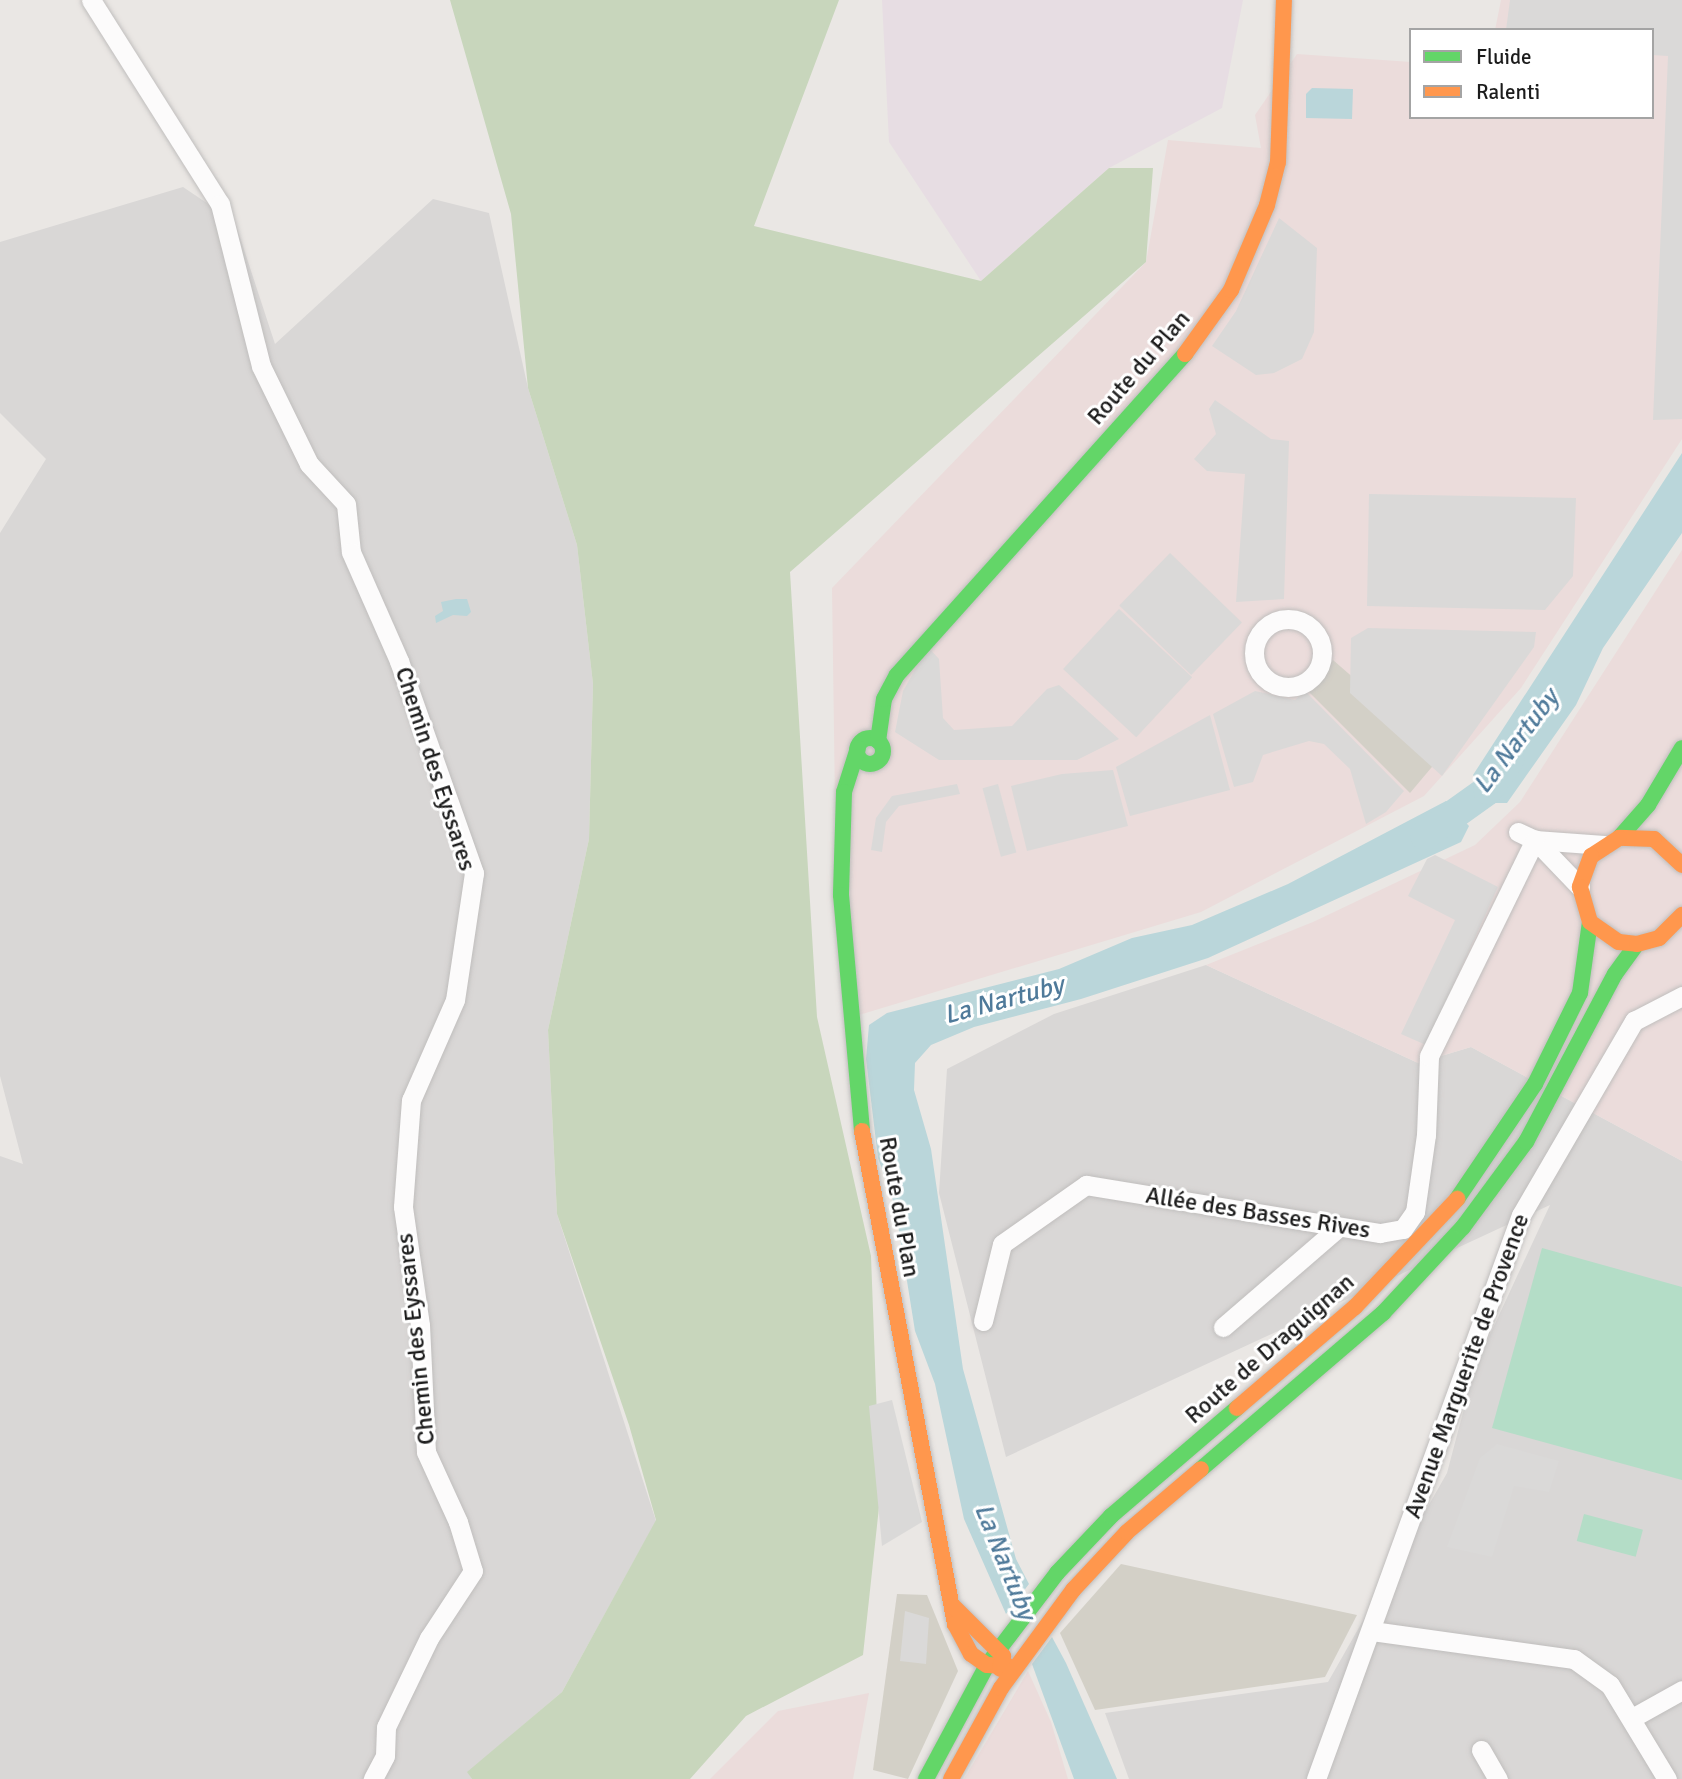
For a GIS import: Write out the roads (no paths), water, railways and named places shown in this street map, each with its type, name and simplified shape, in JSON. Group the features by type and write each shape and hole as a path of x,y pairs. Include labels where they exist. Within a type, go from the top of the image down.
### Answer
{"main road":[{"name":"Route du Plan","path":"1007,1663 971,1654 960,1638 868,1178 845,950 846,776 858,747 863,723 884,699 928,636 1193,345 1231,290 1267,205 1278,162 1284,0"},
{"name":"Route du Plan","path":"878,741 884,699"},
{"path":"844,811 871,764 882,755 878,741 866,739 858,747 860,759 871,764"},
{"path":"1580,887 1591,856 1611,841 1648,805 1682,748"},
{"path":"1681,863 1682,838"},
{"path":"1611,841 1654,839 1681,863"},
{"name":"Route de Draguignan","path":"1007,1663 998,1650 1038,1594 1111,1516 1355,1307 1446,1213 1508,1128 1580,993 1591,942 1590,922 1580,887"},
{"path":"1590,922 1611,939 1637,944 1675,930 1682,915"},
{"name":"Route de Draguignan","path":"926,1779 1007,1663 1127,1532 1383,1313 1463,1227 1527,1142 1615,974 1637,944"},
{"path":"952,1605 998,1650"},
{"name":"Route de Draguignan","path":"954,1774 1007,1663"}],"street":[{"name":"Chemin des Eyssares","path":"91,0 220,204 261,366 309,464 346,504 351,552 399,661 474,873 455,1000 411,1100 403,1207 420,1325 426,1452 458,1522 472,1571 429,1638 386,1727 384,1756 373,1779"},
{"path":"1527,836 1611,841"},
{"path":"1527,836 1580,887"},
{"name":"Allée des Basses Rives","path":"983,1321 1002,1244 1086,1185 1339,1227 1392,1231 1403,1229 1415,1212 1426,1135 1429,1056 1527,836"},
{"name":"Avenue Marguerite de Provence","path":"1316,1779 1521,1215 1634,1021 1682,996"},
{"path":"1223,1327 1339,1227"},
{"path":"1371,1631 1574,1659 1610,1685 1667,1779"},
{"path":"1632,1718 1682,1690"},
{"path":"1481,1750 1498,1779"}],"water":[{"path":"1312,88 1353,89 1352,119 1306,118 1306,94"},
{"path":"1682,453 1682,533 1603,648 1576,705 1507,803 1496,803 1473,775"},
{"path":"467,599 471,612 467,616 453,615 436,623 435,616 443,611 441,602"},
{"path":"1446,801 1469,826 1461,842 1208,958 1081,999 974,1027 931,1045 915,1063 914,1090 931,1149 963,1369 1016,1559 1029,1584 1006,1614 964,1519 935,1384 915,1331 895,1206 878,1158 866,1059 869,1025 887,1013 1059,969 1132,938 1192,925 1288,884"},
{"path":"1052,1637 1117,1779 1074,1779 1032,1664"}],"waterway":[{"name":"La Nartuby","path":"1425,835 1488,790 1509,760"}]}
